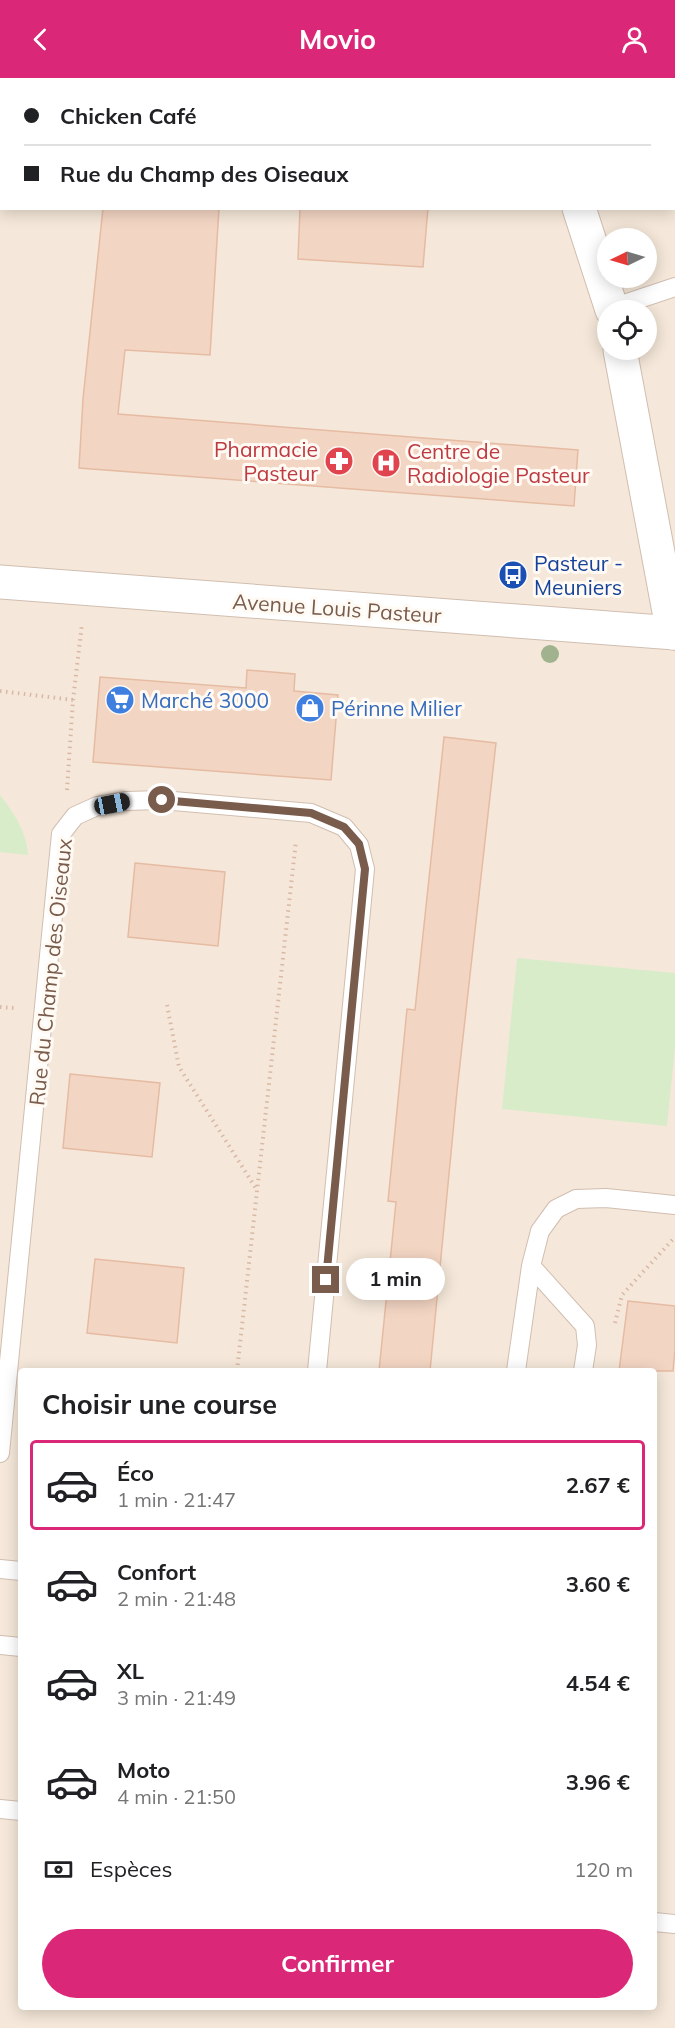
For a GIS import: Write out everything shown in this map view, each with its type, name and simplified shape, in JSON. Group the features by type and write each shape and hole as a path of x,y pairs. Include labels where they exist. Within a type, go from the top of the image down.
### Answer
{"street":[{"path":"580,210 609,300"},
{"path":"622,360 674,636"},
{"name":"Avenue Louis Pasteur","path":"0,582 674,636"}],"lane":[{"path":"638,300 675,287"},
{"name":"Rue du Champ des Oiseaux","path":"0,1453 62,834 75,816 97,806 162,800 311,813 344,827 359,844 365,869 317,1368"},
{"path":"516,1368 531,1266 540,1231 556,1209 576,1199 606,1198 675,1205"},
{"path":"531,1266 585,1326 584,1368"},
{"path":"0,1569 18,1571"},
{"path":"0,1645 18,1647"},
{"path":"0,1809 18,1811"},
{"path":"657,1922 675,1924"}],"path":[{"path":"75,816 67,790 73,700 86,588"},
{"path":"0,691 73,700"},
{"path":"237,1368 300,812"},
{"path":"167,1005 179,1067 257,1191"},
{"path":"586,1351 599,1350 616,1322 622,1295 675,1237"}],"shaded area":[{"path":"0,210 675,210 675,2028 0,2028"}],"green space":[{"path":"0,795 15,816 22,831 28,855 0,852"},
{"path":"517,958 675,973 675,1047 667,1126 502,1109"}],"building":[{"path":"103,210 219,210 210,355 125,350 118,414 578,450 574,506 79,468 83,399"},
{"path":"300,210 428,210 423,267 298,259"},
{"path":"247,670 295,674 294,691 338,695 331,780 93,762 100,677 246,688"},
{"path":"444,737 496,743 457,1091 430,1368 379,1368 396,1202 388,1201 407,1009 415,1010"},
{"path":"135,863 225,872 218,946 128,937"},
{"path":"70,1074 160,1083 152,1157 63,1148"},
{"path":"95,1259 184,1268 177,1343 87,1333"},
{"path":"628,1301 675,1306 673,1371 657,1371 657,1368 619,1368"}],"place":[{"name":"Pharmacie Pasteur","path":"339,461"},
{"name":"Centre de Radiologie Pasteur","path":"386,463"},
{"name":"Pasteur - Meuniers","path":"513,575"},
{"name":"Marché 3000","path":"120,700"},
{"name":"Périnne Milier","path":"310,708"}],"route":[{"path":"162,800 311,813 344,827 359,844 365,869 326,1280"}]}
